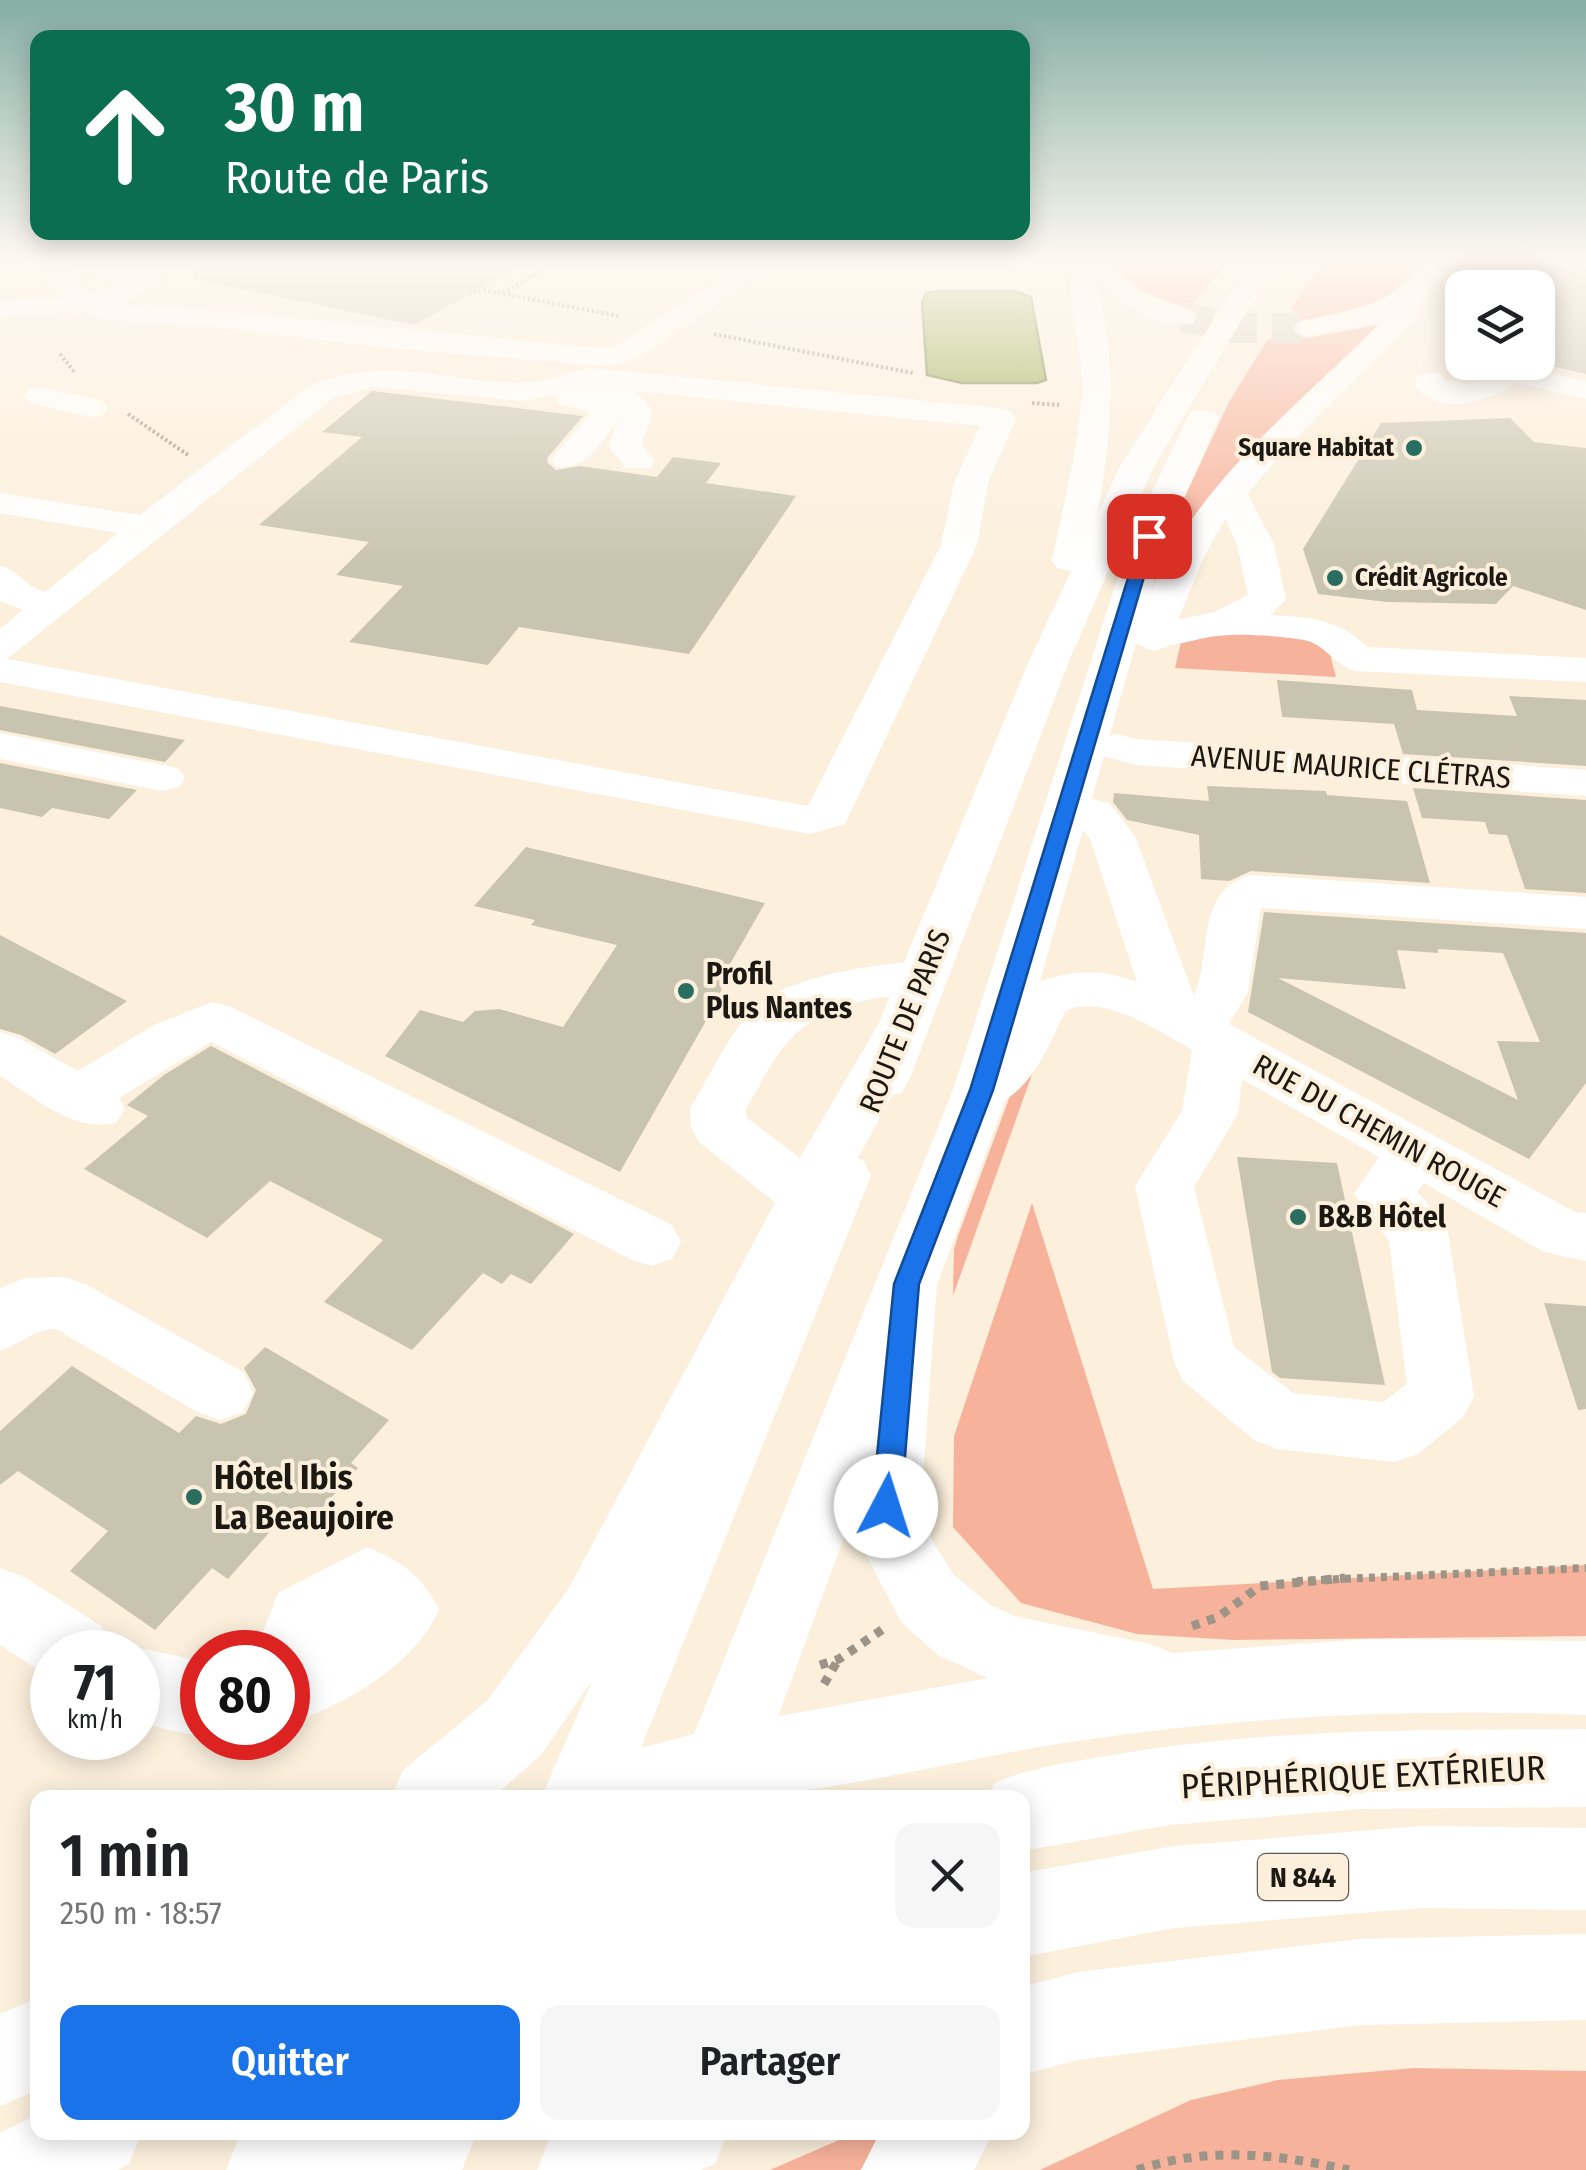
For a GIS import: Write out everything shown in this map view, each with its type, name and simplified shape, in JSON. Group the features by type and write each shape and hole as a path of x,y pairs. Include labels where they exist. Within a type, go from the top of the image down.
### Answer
{"main road":[{"path":"1049,662 1084,492 1098,380 1096,364"},
{"name":"ROUTE DE PARIS","path":"584,1790 914,1002 1049,662 1137,466 1200,364"},
{"path":"1044,876 1092,813 1170,585 1210,516 1300,414 1352,364"},
{"path":"1429,380 1430,386 1461,396 1486,392 1511,373 1586,390"},
{"path":"1,652 810,820 829,814 959,545 971,483 1000,418 592,377 540,389"},
{"path":"1,652 147,527 323,391 352,380 393,378 597,390 627,400 636,416 624,446 638,461"},
{"path":"540,389 595,403 606,415 568,459"},
{"path":"40,396 99,400"},
{"path":"714,1782 982,1090 1149,536 1214,397"},
{"path":"1230,493 1254,546 1268,587 1268,599"},
{"path":"0,503 147,527"},
{"path":"0,549 6,550 0,558"},
{"path":"0,576 7,590 25,600 53,605"},
{"path":"1154,636 1220,624 1254,610 1268,599"},
{"path":"1268,599 1324,619 1576,635 1586,654"},
{"path":"1220,624 1314,629 1337,639 1356,658 1586,670"},
{"path":"0,746 163,778"},
{"name":"AVENUE MAURICE CLÉTRAS","path":"1117,747 1137,752 1586,783"},
{"path":"1092,813 1112,836 1198,1030 1210,1114 1164,1186 1206,1362 1278,1420 1394,1433 1441,1396 1418,1233 1384,1194 1416,1152"},
{"path":"1198,1030 1222,992 1237,903 1251,890 1586,913"},
{"path":"440,1790 514,1728 595,1613 808,1196 914,1002 858,983 782,1016 768,1025 718,1110 719,1127 808,1196"},
{"name":"RUE DU CHEMIN ROUGE","path":"982,1090 1016,1059 1044,999 1058,991 1102,988 1198,1030 1565,1235 1586,1237"},
{"path":"0,1051 88,1102 172,1038 212,1020 652,1242"},
{"path":"906,1284 886,1506 903,1557 928,1599 964,1630 1010,1650 1185,1660 1310,1679 1586,1678"},
{"path":"0,1326 25,1304 65,1304 220,1392"},
{"path":"300,1630 304,1618 367,1581 402,1610 351,1653 310,1675"},
{"path":"0,1603 41,1630"},
{"path":"659,1790 714,1782 1008,1713 1185,1660"},
{"name":"PÉRIPHÉRIQUE EXTÉRIEUR","path":"1030,1810 1170,1785 1360,1770 1586,1768"},
{"name":"N 844","path":"1030,1914 1174,1887 1424,1868 1586,1869"},
{"path":"1041,2038 1360,1982 1586,1978"},
{"path":"0,2062 30,2046"},
{"path":"26,2170 82,2140"},
{"path":"272,2170 334,2140"},
{"path":"415,2170 428,2140"},
{"path":"576,2153 642,2140"},
{"path":"907,2170 939,2140"}],"path":[{"path":"69,364 99,400 207,468 220,471"},
{"path":"867,364 916,374"},
{"path":"1185,1660 1218,1617 1260,1586 1301,1580 1586,1568"},
{"path":"1136,2170 1162,2160 1210,2153 1273,2157 1349,2170"}],"shaded area":[{"path":"926,364 1043,364 1046,380 962,383 927,375"},
{"path":"1252,364 1342,364 1256,444 1188,533 1169,531 1229,402"},
{"path":"1225,633 1300,634 1328,646 1336,677 1175,668 1181,642"},
{"path":"1055,1010 953,1296 958,1236 1037,1023"},
{"path":"1032,1203 1153,1589 1586,1565 1586,1636 1233,1640 1137,1634 1021,1603 953,1527 954,1436"},
{"path":"1414,2068 1586,2071 1586,2170 1040,2170 1191,2100 1278,2080"},
{"path":"839,2140 893,2140 860,2170 770,2170"}],"building":[{"path":"1555,364 1586,364 1586,374 1555,367"},
{"path":"372,391 583,416 548,457 547,462 556,470 580,466 657,477 673,457 721,463 706,483 796,496 689,654 519,627 488,665 349,642 403,586 336,575 369,542 259,525 362,437 322,432"},
{"path":"1510,418 1534,442 1586,448 1586,610 1513,586 1496,604 1387,602 1318,594 1303,549 1381,423"},
{"path":"1277,680 1412,690 1417,710 1517,716 1509,696 1586,700 1586,766 1403,754 1394,724 1282,717"},
{"path":"0,706 185,740 165,762 0,730"},
{"path":"0,763 137,790 109,819 52,808 42,817 0,808"},
{"path":"1207,786 1326,791 1327,795 1407,801 1430,883 1251,871 1229,881 1201,879 1199,835 1127,820 1113,802 1114,793 1209,801"},
{"path":"1413,788 1586,800 1586,893 1525,889 1507,835 1489,834 1485,822 1422,818"},
{"path":"526,847 765,903 726,971 719,998 620,1172 385,1056 420,1010 463,1022 475,1011 499,1009 563,1027 617,945 531,925 535,920 474,906"},
{"path":"1264,912 1586,933 1586,1083 1529,1159 1248,1012","holes":["1397,950 1503,953 1540,1042 1497,1041 1518,1100 1278,978 1406,989"]},
{"path":"0,935 127,1001 55,1054 21,1035 0,1029"},
{"path":"211,1046 574,1234 531,1284 511,1274 502,1284 483,1273 412,1350 324,1302 383,1240 270,1181 207,1238 84,1169 148,1116 127,1105 164,1075"},
{"name":"B&B Hôtel","path":"1237,1157 1337,1163 1385,1385 1280,1378 1272,1372"},
{"path":"1544,1303 1586,1306 1586,1409 1578,1410"},
{"name":"Hôtel Ibis La Beaujoire","path":"265,1347 389,1420 351,1463 358,1468 303,1529 282,1518 228,1579 212,1568 155,1630 70,1571 108,1531 18,1471 0,1485 0,1431 72,1366 179,1433 196,1416 221,1424 246,1414 256,1390 244,1368"}],"place":[{"name":"Square Habitat","path":"1414,448"},
{"name":"Crédit Agricole","path":"1335,578"},
{"name":"Profil Plus Nantes","path":"686,991"},
{"name":"B&B Hôtel","path":"1298,1217"},
{"name":"Hôtel Ibis La Beaujoire","path":"194,1497"}],"route":[{"path":"886,1506 906,1284 982,1090 1149,536"}]}
